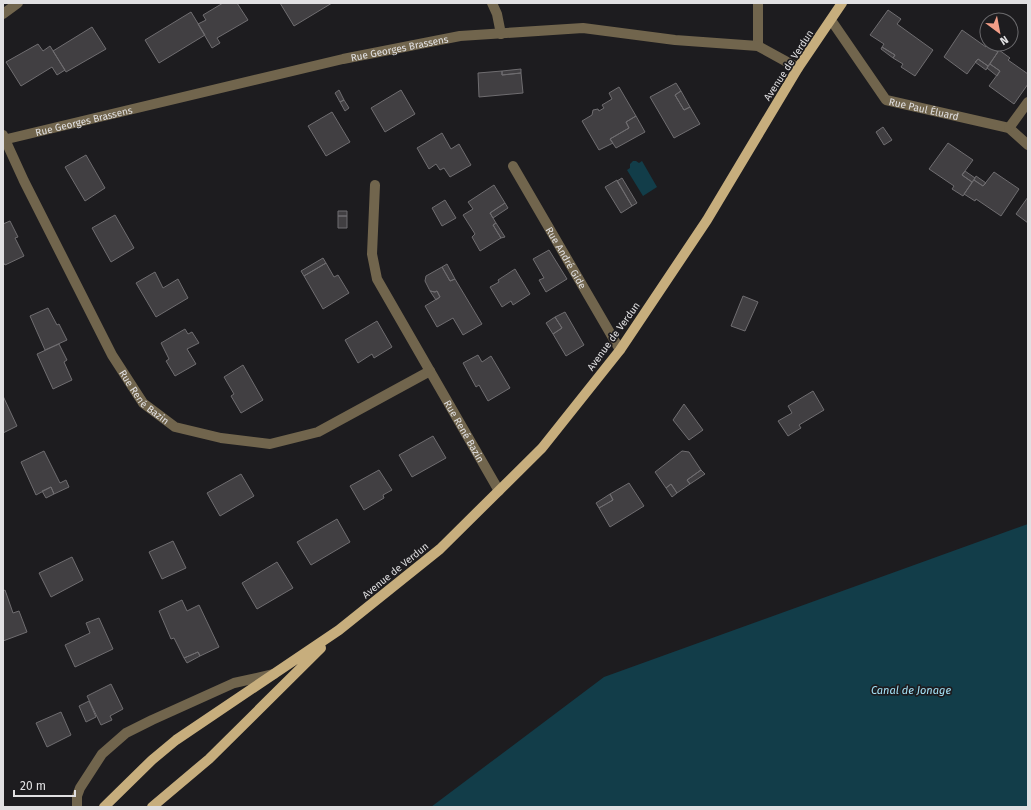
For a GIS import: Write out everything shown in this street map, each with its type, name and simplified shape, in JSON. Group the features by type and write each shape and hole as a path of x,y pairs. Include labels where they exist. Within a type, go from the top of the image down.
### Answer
{"main road":[{"name":"Avenue de Verdun","path":"104,807 152,760 176,740 339,630 440,549 542,448 620,350 708,220 798,68 832,20 842,3"},
{"name":"Avenue de Verdun","path":"152,807 209,759 339,630"}],"street":[{"path":"3,14 18,3"},
{"path":"492,3 501,34"},
{"path":"758,3 758,46"},
{"name":"Rue Paul Éluard","path":"832,20 886,100 1009,128 1028,145"},
{"name":"Rue Georges Brassens","path":"4,138 343,59 460,36 583,28 675,40 758,46 798,68"},
{"path":"1009,128 1028,102"},
{"name":"Rue René Bazin","path":"4,138 24,181 112,355 143,403 176,428 221,438 270,444 318,432 430,371"},
{"name":"Rue André Gide","path":"513,166 620,350"},
{"name":"Rue René Bazin","path":"375,185 372,254 377,279 499,491"},
{"path":"77,807 77,796 80,788 102,754 126,733 234,683 276,673"}],"water":[{"path":"633,161 639,163 642,161 657,187 643,196 627,170 630,168 630,164"},
{"name":"Canal de Jonage","path":"1028,524 1028,807 431,807 604,677"}],"building":[{"path":"223,3 237,3 248,20 217,38 220,43 212,48 198,24 206,20 203,15"},
{"path":"280,3 332,3 294,26"},
{"path":"888,10 901,19 897,24 933,50 915,76 901,67 903,64 893,58 895,55 882,47 884,44 870,35"},
{"path":"191,12 205,35 159,63 145,40"},
{"path":"92,27 106,49 66,72 53,51"},
{"path":"962,30 979,42 979,52 998,52 988,66 978,59 967,74 944,57"},
{"path":"38,44 43,51 50,46 65,70 57,75 52,67 21,86 6,62"},
{"path":"882,47 895,55 893,58 881,49"},
{"path":"998,52 1002,52 1010,58 1008,60 1028,74 1028,84 1014,104 989,86 1000,71 990,64"},
{"path":"978,59 988,66 986,70 975,62"},
{"path":"990,64 1000,71 997,76 987,68"},
{"path":"521,69 521,73 502,75 502,71"},
{"path":"502,71 502,75 521,73 523,93 479,97 478,73"},
{"path":"676,83 681,91 675,95 684,110 690,107 700,124 674,138 650,97"},
{"path":"619,87 636,116 626,122 629,128 610,139 613,143 599,150 582,121 592,115 593,110 598,109 599,111 604,108 602,105 612,99 609,93"},
{"path":"339,90 344,100 340,102 335,93"},
{"path":"401,90 415,114 385,132 371,108"},
{"path":"681,91 690,107 684,110 675,95"},
{"path":"344,100 349,108 345,111 340,102"},
{"path":"332,112 350,142 326,156 308,126"},
{"path":"636,116 645,132 616,148 610,139 629,128 626,122"},
{"path":"883,127 892,140 884,145 876,132"},
{"path":"442,133 451,149 459,144 471,165 450,177 444,168 440,170 436,164 429,169 417,148"},
{"path":"948,143 973,160 962,175 972,182 963,196 952,189 954,186 929,169"},
{"path":"86,155 105,188 85,201 65,167"},
{"path":"965,171 975,178 972,182 962,175"},
{"path":"994,172 1019,189 1001,216 976,199 975,201 964,194 974,180 983,186"},
{"path":"976,176 986,183 983,186 974,180"},
{"path":"622,178 637,203 632,206 617,181"},
{"path":"617,180 632,206 621,213 605,187"},
{"path":"494,185 505,203 490,213 496,223 493,225 501,238 480,251 472,237 475,234 463,215 473,209 468,202"},
{"path":"1028,197 1028,223 1016,214"},
{"path":"445,200 456,218 442,226 432,208"},
{"path":"505,203 508,208 493,218 490,213"},
{"path":"338,211 347,211 347,216 338,216"},
{"path":"115,215 134,248 111,262 92,228"},
{"path":"338,216 347,216 347,228 338,228"},
{"path":"10,221 18,237 15,238 24,256 5,265 3,262 3,224"},
{"path":"496,223 505,237 501,238 493,225"},
{"path":"549,250 567,279 546,292 539,280 544,278 533,259"},
{"path":"323,258 326,263 304,276 301,271"},
{"path":"326,263 334,277 338,275 349,293 323,309 304,276"},
{"path":"447,264 455,279 450,281 442,267"},
{"path":"442,267 450,281 455,279 482,324 463,335 453,318 437,327 425,306 440,297 437,291 430,291 425,281 426,276"},
{"path":"515,269 530,294 513,305 511,301 502,307 490,287 499,282 498,280"},
{"path":"155,272 163,288 178,279 188,298 156,317 136,283"},
{"path":"430,291 437,291 440,297 436,300"},
{"path":"743,296 758,302 745,331 731,326"},
{"path":"48,308 57,325 59,324 67,340 45,350 30,316"},
{"path":"565,312 584,345 566,356 553,334 562,328 555,317"},
{"path":"555,317 562,328 553,334 546,323"},
{"path":"377,321 392,347 374,358 372,354 358,363 345,340"},
{"path":"185,329 188,334 192,332 199,343 187,349 196,364 175,376 166,361 169,359 161,343"},
{"path":"59,344 67,360 64,362 72,380 53,389 37,354"},
{"path":"478,355 482,362 491,356 510,388 488,401 479,385 476,387 463,363"},
{"path":"243,365 263,400 241,413 231,396 234,394 224,377"},
{"path":"813,391 824,410 799,425 801,428 788,436 778,421 792,413 788,406"},
{"path":"3,396 17,426 3,433"},
{"path":"684,404 703,430 689,440 673,420"},
{"path":"433,436 446,458 412,477 399,455"},
{"path":"44,451 60,483 66,480 69,487 54,494 51,487 36,495 21,462"},
{"path":"682,451 689,452 701,470 687,480 690,484 677,493 671,484 666,488 655,472"},
{"path":"379,470 392,490 383,495 384,498 364,510 350,486"},
{"path":"701,470 705,474 690,484 687,480"},
{"path":"241,474 254,496 220,516 207,493"},
{"path":"629,483 644,506 610,527 599,508 613,500 610,494"},
{"path":"671,484 677,493 672,497 666,488"},
{"path":"51,487 54,494 46,498 42,491"},
{"path":"610,494 613,500 599,508 596,503"},
{"path":"337,519 350,542 311,565 297,542"},
{"path":"173,541 186,568 162,579 149,552"},
{"path":"72,557 83,580 51,597 39,573"},
{"path":"277,562 293,588 257,609 242,583"},
{"path":"5,590 13,613 19,611 27,632 3,641 3,591"},
{"path":"182,600 187,611 199,605 219,647 200,656 198,652 184,658 174,638 171,639 159,611"},
{"path":"99,618 113,649 75,667 65,645 90,633 86,623"},
{"path":"198,652 200,656 187,663 184,658"},
{"path":"111,684 123,709 110,716 112,720 101,725 87,696"},
{"path":"89,701 96,717 86,722 79,706"},
{"path":"61,712 71,735 47,747 36,723"}]}
